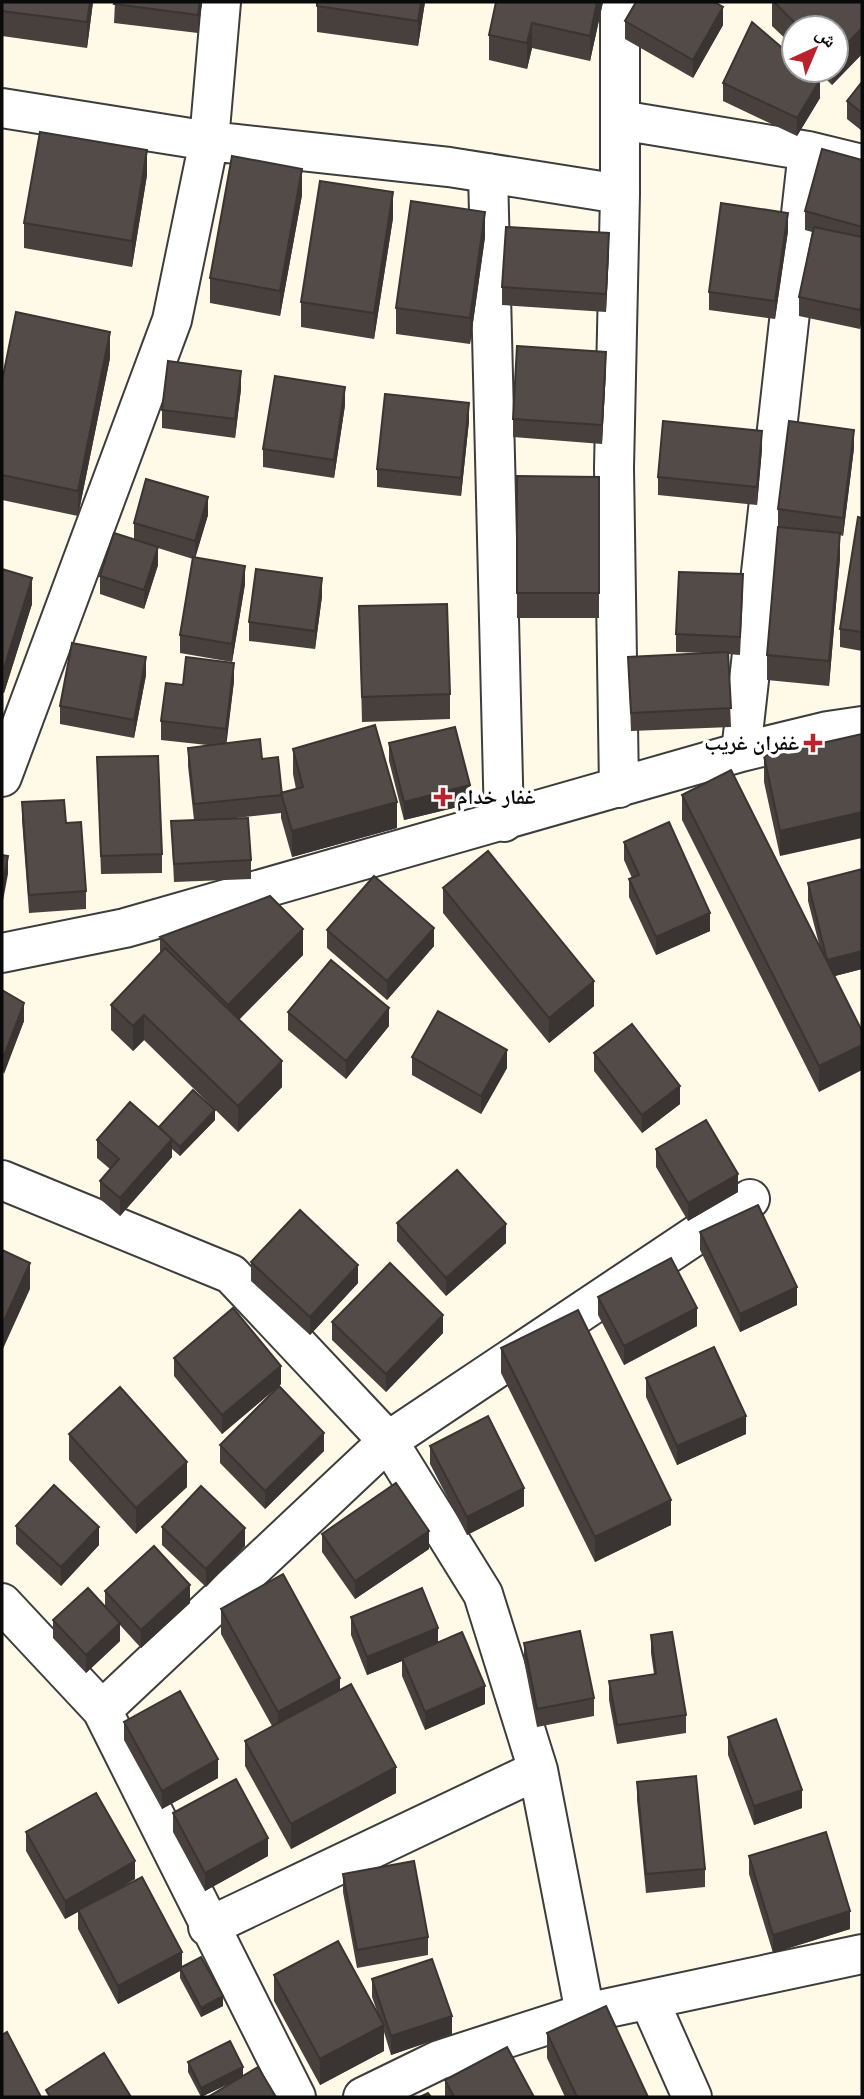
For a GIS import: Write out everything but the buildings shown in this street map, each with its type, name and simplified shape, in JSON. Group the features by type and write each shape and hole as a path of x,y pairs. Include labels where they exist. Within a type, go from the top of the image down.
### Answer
{"street":[{"path":"2,777 13,712 172,320 209,141 221,2"},
{"path":"619,788 614,468 620,194 620,2"},
{"path":"2,108 209,141 488,173 620,194"},
{"path":"620,120 808,150 862,164"},
{"path":"741,752 808,150"},
{"path":"488,173 504,822"},
{"path":"2,953 125,928 504,822 741,752 828,731 862,726"},
{"path":"2,1180 230,1273 388,1441 484,1594 538,1770 585,2013"},
{"path":"102,1710 388,1441 750,1199"},
{"path":"2,1603 102,1710 208,1927 296,2097"},
{"path":"208,1927 538,1770"},
{"path":"363,2097 439,2060 585,2013 862,1954"},
{"path":"649,2000 692,2097"}],"place":[{"name":"غفران غريب","path":"813,743"},
{"name":"غفار خدام","path":"443,797"}]}
